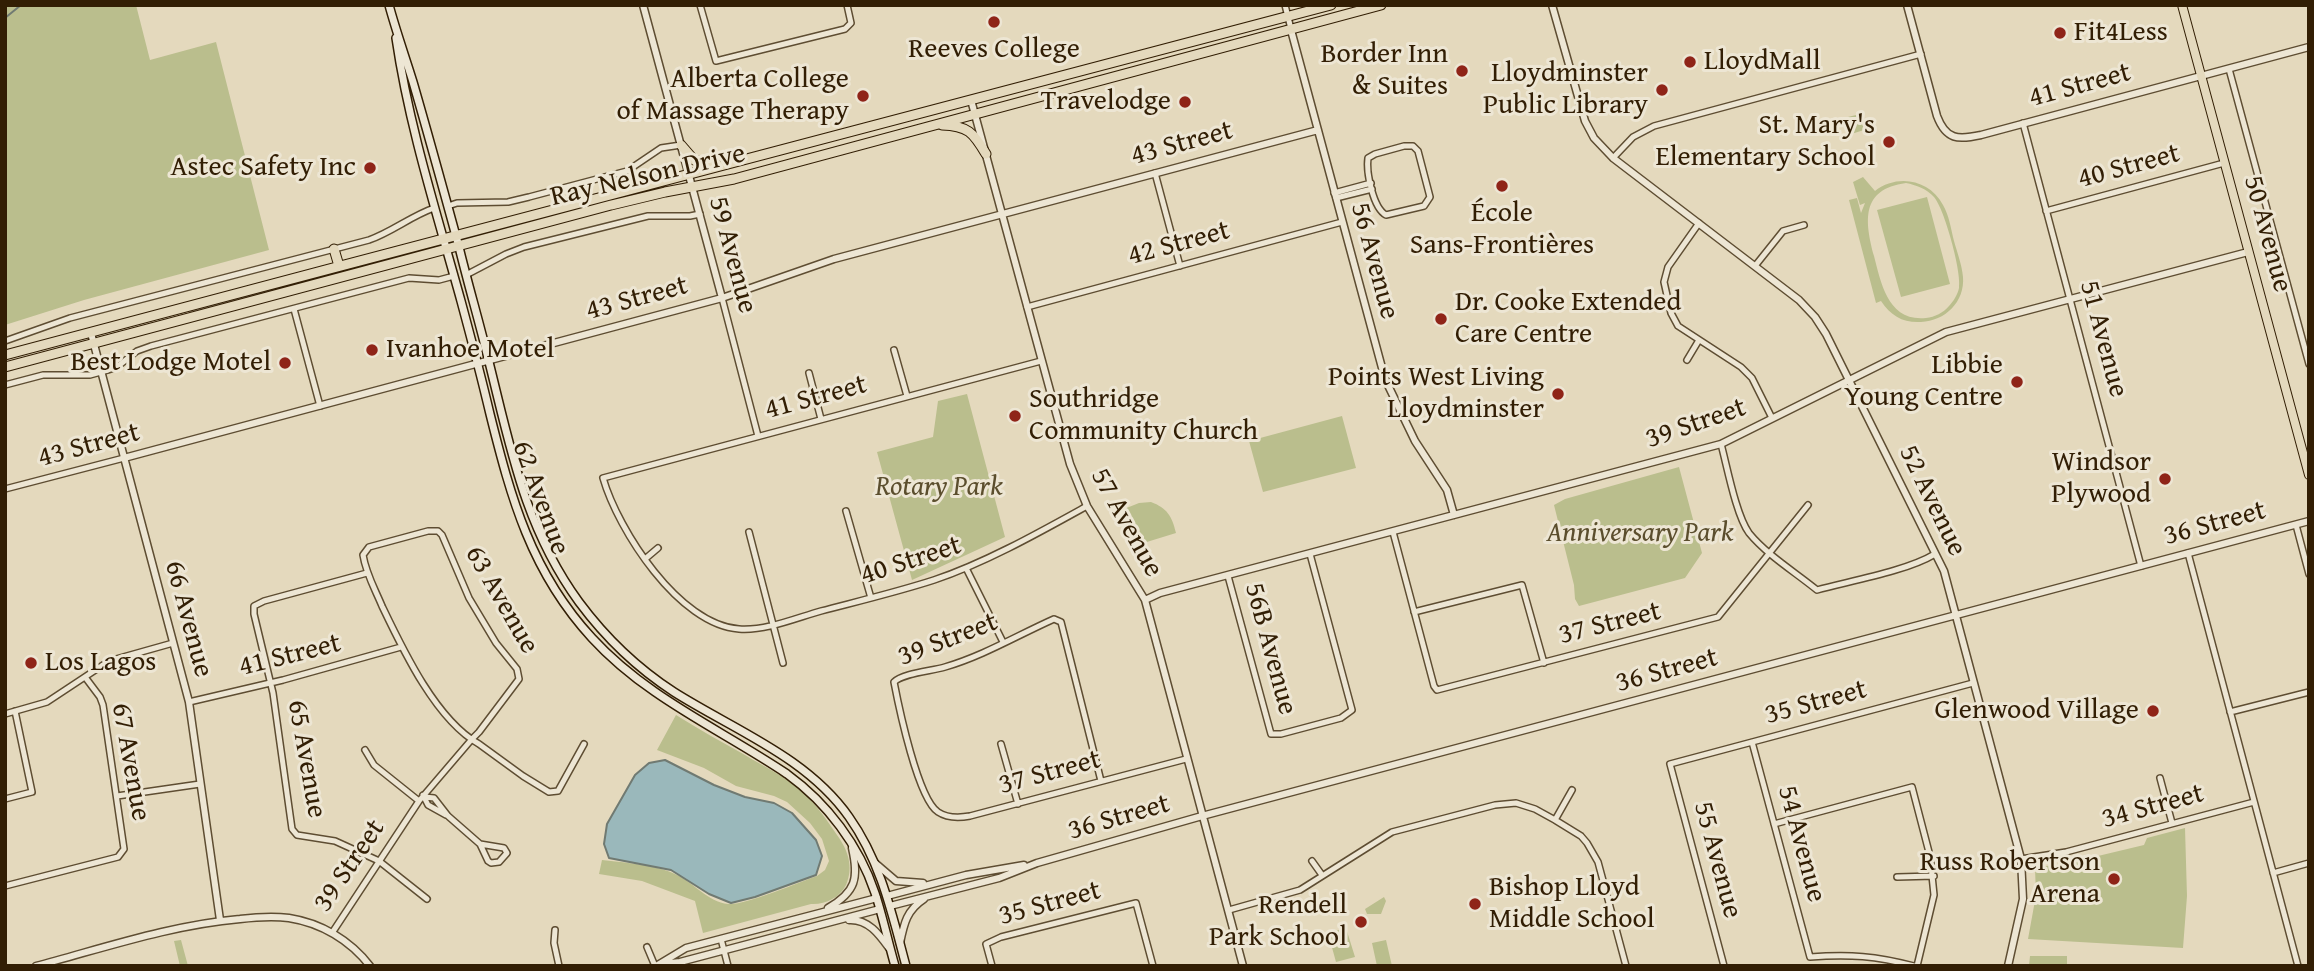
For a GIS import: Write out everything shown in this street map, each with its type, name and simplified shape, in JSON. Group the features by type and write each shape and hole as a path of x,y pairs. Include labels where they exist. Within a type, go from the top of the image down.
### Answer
{"highway":[{"name":"Ray Nelson Drive","path":"5,355 1331,5"},
{"name":"Ray Nelson Drive","path":"5,367 625,202 734,179 1381,5"},
{"path":"933,125 958,126 967,130 978,140 986,154"},
{"path":"681,145 698,163 724,166"},
{"path":"334,249 339,266"}],"main road":[{"name":"62 Avenue","path":"389,5 456,235 506,433 533,522 555,566 585,611 619,648 655,679 782,756 818,783 848,815 863,837 887,895"},
{"name":"50 Avenue","path":"2182,5 2309,475"},
{"name":"62 Avenue","path":"393,17 404,83 434,208 478,364 505,474 520,523 541,567 573,615 601,648 642,684 803,786 829,812 851,843 864,864 877,898"},
{"name":"36 Street","path":"877,898 887,895"},
{"path":"887,895 906,966"},
{"path":"877,898 895,966"},
{"name":"36 Street","path":"880,909 890,906"}],"street":[{"name":"59 Avenue","path":"643,5 758,436"},
{"path":"700,5 716,61 845,29 851,23 847,5"},
{"name":"56 Avenue","path":"1284,5 1385,379 1410,432 1447,490 1454,515"},
{"path":"1552,5 1586,124 1594,138 1613,158 1633,137 1654,126 1921,54 1907,5"},
{"name":"41 Street","path":"1921,54 1937,116 1945,132 1955,138 1963,138 2309,47"},
{"name":"50 Avenue","path":"2229,69 2309,364"},
{"name":"57 Avenue","path":"971,100 1070,464 1087,506 1144,600 1243,966"},
{"name":"51 Avenue","path":"2023,124 2141,566"},
{"name":"43 Street","path":"5,489 722,298 810,266 1318,130"},
{"path":"448,206 457,203 518,200 627,171 661,148 681,145"},
{"path":"1413,146 1418,151 1430,197 1424,206 1386,215 1378,209 1372,186 1367,163 1371,156 1413,146"},
{"name":"52 Avenue","path":"1613,158 1810,311 1826,334 1944,571 2021,859 2023,899 2008,966"},
{"name":"40 Street","path":"2046,211 2224,163"},
{"path":"1155,173 1180,266"},
{"path":"1335,196 1372,186"},
{"path":"5,341 70,318 385,234 434,208"},
{"path":"466,275 524,247 648,216 700,214"},
{"name":"42 Street","path":"1027,307 1342,222"},
{"path":"1699,223 1673,257 1664,282 1671,313 1678,326 1741,367 1752,378 1772,418"},
{"path":"1755,266 1783,231 1804,225"},
{"name":"39 Street","path":"1144,600 1160,593 1721,444 1946,332 2248,252"},
{"path":"5,385 43,375 100,372 117,367 130,356 151,346 408,278 439,279 454,276"},
{"path":"294,309 320,406"},
{"path":"2300,333 2309,331"},
{"name":"66 Avenue","path":"90,333 189,702 220,920"},
{"path":"1687,360 1699,340"},
{"path":"894,350 907,396"},
{"name":"41 Street","path":"645,559 623,527 603,478 1041,361"},
{"path":"808,373 821,419"},
{"path":"1721,444 1749,533 1817,590 1913,564 1935,554"},
{"name":"37 Street","path":"1414,612 1437,691 1718,617 1808,505"},
{"name":"40 Street","path":"645,559 691,609 711,622 738,629 774,624 936,580 966,568 1087,506"},
{"path":"846,511 871,598"},
{"name":"36 Street","path":"890,906 999,878 1037,863 1202,816 2309,521"},
{"path":"2295,525 2309,574"},
{"name":"63 Avenue","path":"367,573 363,555 369,547 428,531 438,531 469,598 496,643 517,669 519,679 515,685"},
{"path":"749,532 783,663"},
{"path":"1393,532 1414,612 1522,585 1544,663"},
{"path":"645,559 658,548"},
{"path":"2188,553 2298,966"},
{"name":"56B Avenue","path":"1228,576 1271,734 1281,734 1341,718 1352,710 1310,554"},
{"path":"966,568 1003,642"},
{"path":"367,573 401,647 445,713 462,733 523,776 554,793 558,791 584,744"},
{"name":"65 Avenue","path":"367,573 264,601 254,606 254,614 271,683 292,829 297,835 335,841 379,861"},
{"name":"39 Street","path":"928,802 920,784 894,682 898,678 975,657 1054,619 1060,622 1101,781"},
{"path":"5,714 47,702 109,661 173,643"},
{"name":"41 Street","path":"189,702 271,683 401,647"},
{"name":"67 Avenue","path":"5,886 118,857 124,849 103,705 85,677"},
{"name":"35 Street","path":"1670,765 1973,683"},
{"name":"39 Street","path":"36,966 182,927 220,920 267,916 288,918 310,923 332,933 422,798 515,685"},
{"path":"2230,712 2309,692"},
{"path":"5,799 32,792 15,711"},
{"name":"54 Avenue","path":"1752,742 1810,957 1848,954 1883,958 1916,966"},
{"path":"1001,744 1018,804"},
{"path":"365,750 374,765 422,798 434,799 448,816 480,844 488,861 499,862 507,853 504,848 480,844"},
{"name":"37 Street","path":"928,802 938,813 958,818 1186,759"},
{"name":"55 Avenue","path":"1670,765 1724,966"},
{"path":"2160,778 2172,823"},
{"path":"117,796 200,784"},
{"path":"1774,824 1912,787 1934,876 1934,899 1916,966"},
{"path":"1555,820 1572,790"},
{"name":"34 Street","path":"2021,859 2066,852 2254,802"},
{"path":"1229,910 1300,890 1392,832 1495,805 1516,803 1535,809 1581,836 1598,862 1626,966"},
{"path":"810,915 847,896 853,886 856,867 851,843"},
{"path":"379,861 427,899"},
{"path":"1312,861 1322,875"},
{"path":"876,863 896,881 908,884 935,883"},
{"name":"36 Street","path":"887,895 965,875 1037,863"},
{"path":"2273,873 2309,863"},
{"path":"1897,877 1934,876"},
{"path":"900,944 904,924 910,912 929,896"},
{"name":"36 Street","path":"657,965 686,948 877,898"},
{"name":"35 Street","path":"992,966 986,944 1001,937 1136,903 1153,966"},
{"name":"36 Street","path":"657,965 680,962 880,909"},
{"path":"833,921 856,919 864,922 881,936 890,950"},
{"path":"555,930 554,943 559,966"},
{"path":"332,933 354,948 370,966"},
{"path":"721,939 728,966"},
{"path":"647,947 657,965"}],"green space":[{"path":"5,5 136,5 150,60 216,42 269,250 84,300 5,325"},
{"path":"1860,114 1864,130 1848,135 1844,118"},
{"path":"1863,177 1875,191 1893,182 1912,182 1930,189 1937,196 1948,218 1963,277 1961,294 1945,314 1930,321 1909,321 1893,314 1881,301 1876,303 1849,200 1857,198 1861,213 1865,203 1860,205 1853,182","holes":["1906,183 1928,192 1938,203 1958,269 1958,293 1944,311 1933,317 1913,318 1903,314 1888,299 1871,243 1868,220 1873,200 1891,186"]},
{"path":"1927,197 1950,284 1901,297 1877,210"},
{"name":"Rotary Park","path":"967,394 1005,537 912,580 877,452 933,437 938,401"},
{"path":"1342,416 1356,468 1263,492 1249,441"},
{"name":"Anniversary Park","path":"1679,467 1702,553 1685,578 1579,606 1575,599 1554,505 1565,499"},
{"path":"1151,502 1168,513 1176,533 1137,545 1133,542 1124,509"},
{"path":"676,715 783,777 809,798 847,853 850,872 840,894 826,902 703,933 695,901 642,881 599,874 602,860 650,866 683,878 714,900 735,904 817,876 825,870 829,861 822,839 810,823 787,802 736,786 704,768 657,750"},
{"path":"2185,828 2187,896 2183,948 2028,939 2036,895 2035,868 2144,845 2147,838"},
{"path":"1384,897 1386,901 1381,914 1367,914 1365,909"},
{"path":"1346,928 1355,957 1336,962 1328,933"},
{"path":"181,940 188,966 180,966 174,941"},
{"path":"1386,940 1392,966 1377,966 1372,943"},
{"path":"2030,956 2067,956 2067,966 2029,966"}],"water":[{"path":"665,760 714,785 745,797 774,803 792,813 816,840 822,856 816,875 731,903 709,894 671,870 609,858 604,844 607,824 635,775 649,763"}],"waterway":[{"path":"5,18 21,5"}],"place":[{"name":"Reeves College","path":"994,22"},
{"name":"Fit4Less","path":"2060,33"},
{"name":"LloydMall","path":"1690,62"},
{"name":"Border Inn & Suites","path":"1462,71"},
{"name":"Lloydminster Public Library","path":"1662,90"},
{"name":"Alberta College of Massage Therapy","path":"863,96"},
{"name":"Travelodge","path":"1185,102"},
{"name":"St. Mary's Elementary School","path":"1889,142"},
{"name":"Astec Safety Inc","path":"370,168"},
{"name":"École Sans-Frontières","path":"1502,186"},
{"name":"Dr. Cooke Extended Care Centre","path":"1441,319"},
{"name":"Ivanhoe Motel","path":"372,350"},
{"name":"Best Lodge Motel","path":"285,363"},
{"name":"Libbie Young Centre","path":"2017,382"},
{"name":"Points West Living Lloydminster","path":"1558,394"},
{"name":"Southridge Community Church","path":"1015,416"},
{"name":"Windsor Plywood","path":"2165,479"},
{"name":"Los Lagos","path":"31,663"},
{"name":"Glenwood Village","path":"2153,711"},
{"name":"Russ Robertson Arena","path":"2114,879"},
{"name":"Bishop Lloyd Middle School","path":"1475,904"},
{"name":"Rendell Park School","path":"1361,922"}]}
